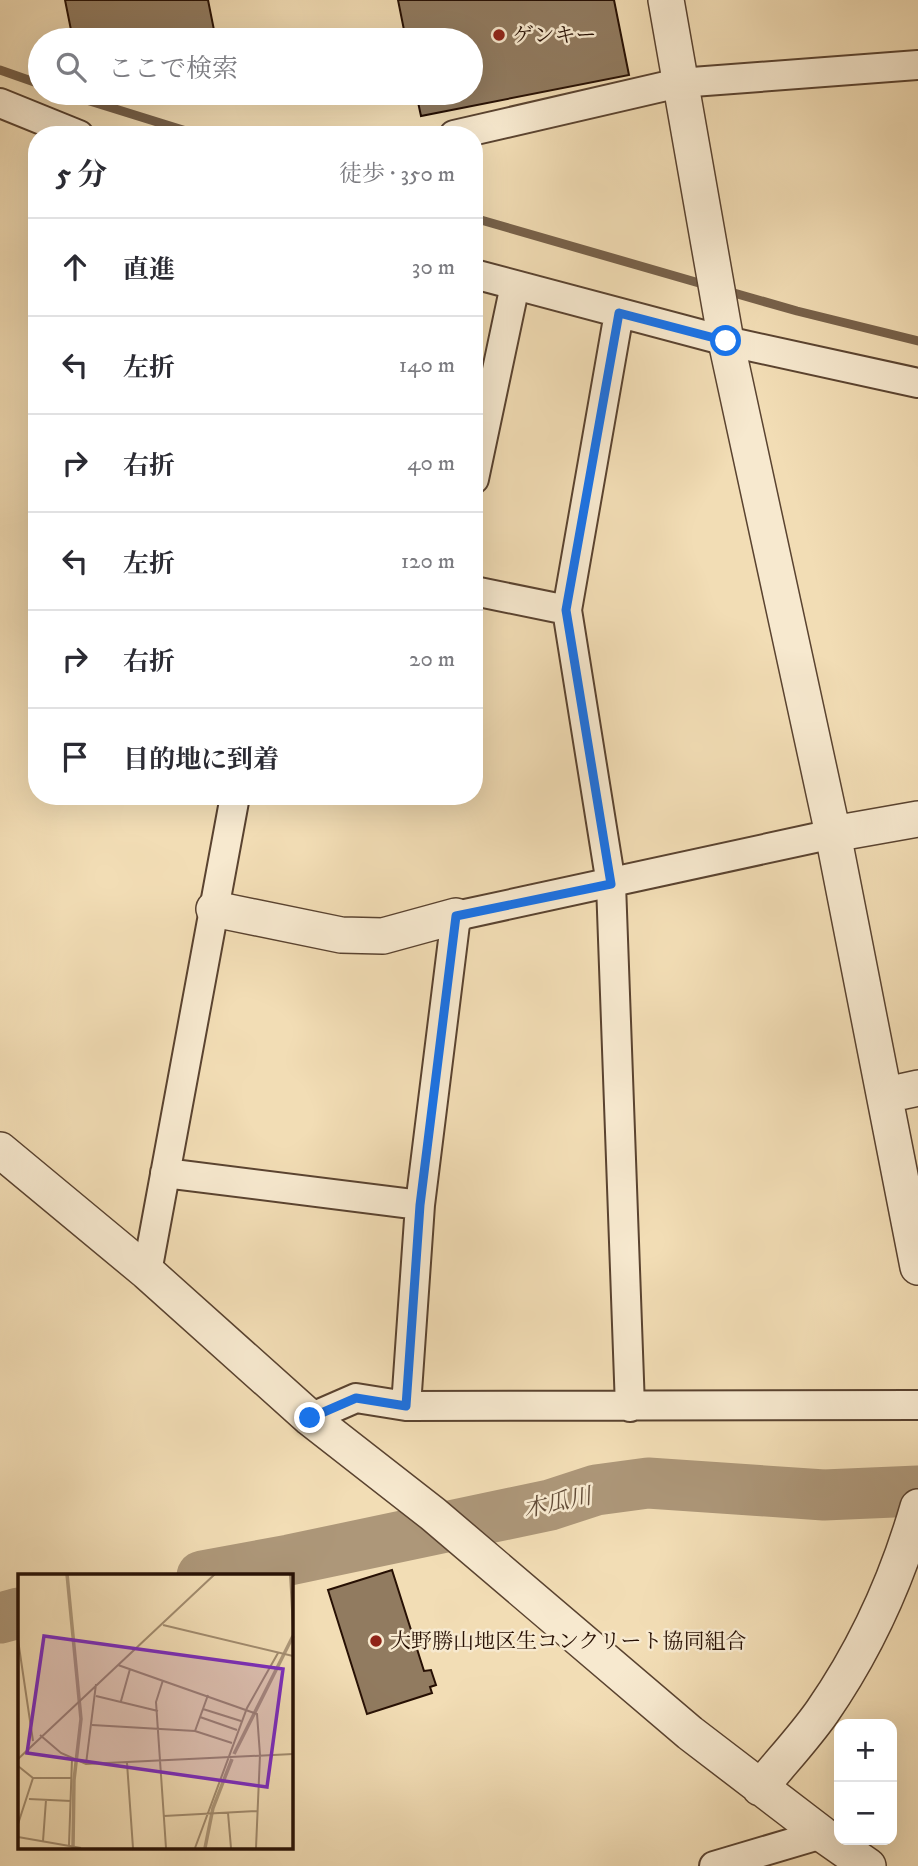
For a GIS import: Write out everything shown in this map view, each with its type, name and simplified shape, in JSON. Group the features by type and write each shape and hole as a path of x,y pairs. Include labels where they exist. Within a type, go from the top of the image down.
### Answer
{"street":[{"path":"666,0 726,341 833,834 902,1092 918,1267"},
{"path":"483,128 679,83 918,65"},
{"path":"0,103 57,126"},
{"path":"483,276 726,341 918,383"},
{"path":"483,436 515,285"},
{"path":"619,313 566,610 611,884 631,1407"},
{"path":"483,593 566,610"},
{"path":"147,1272 233,805"},
{"path":"214,909 341,935 383,936 456,916 833,834 918,819"},
{"path":"406,1406 420,1205 456,916"},
{"path":"0,1150 147,1272 318,1424 433,1514 690,1733 760,1788 868,1866"},
{"path":"165,1173 420,1205"},
{"path":"318,1424 356,1398 406,1406 918,1405"},
{"path":"760,1788 821,1713 865,1642 897,1573 917,1514"},
{"path":"713,1866 822,1834"}],"building":[{"path":"65,0 208,0 214,28 71,28"},
{"path":"398,0 614,0 629,75 483,104 483,28 404,28"},
{"path":"419,105 477,105 421,116"},
{"path":"392,1570 424,1671 431,1670 436,1685 430,1687 432,1693 367,1714 328,1590"}],"waterway":[{"path":"0,70 28,80"},
{"path":"103,105 170,126"},
{"path":"483,221 706,285"},
{"path":"727,291 918,341"},
{"name":"木瓜川","path":"213,1574 550,1505 596,1490 648,1483 824,1495 918,1491"},
{"name":"木瓜川","path":"0,1618 18,1613"}],"place":[{"name":"ゲンキー","path":"499,35"},
{"name":"大野勝山地区生コンクリート協同組合","path":"376,1641"}],"route":[{"path":"310,1418 356,1398 406,1406 420,1205 456,916 611,884 566,610 619,313 726,341"}]}
